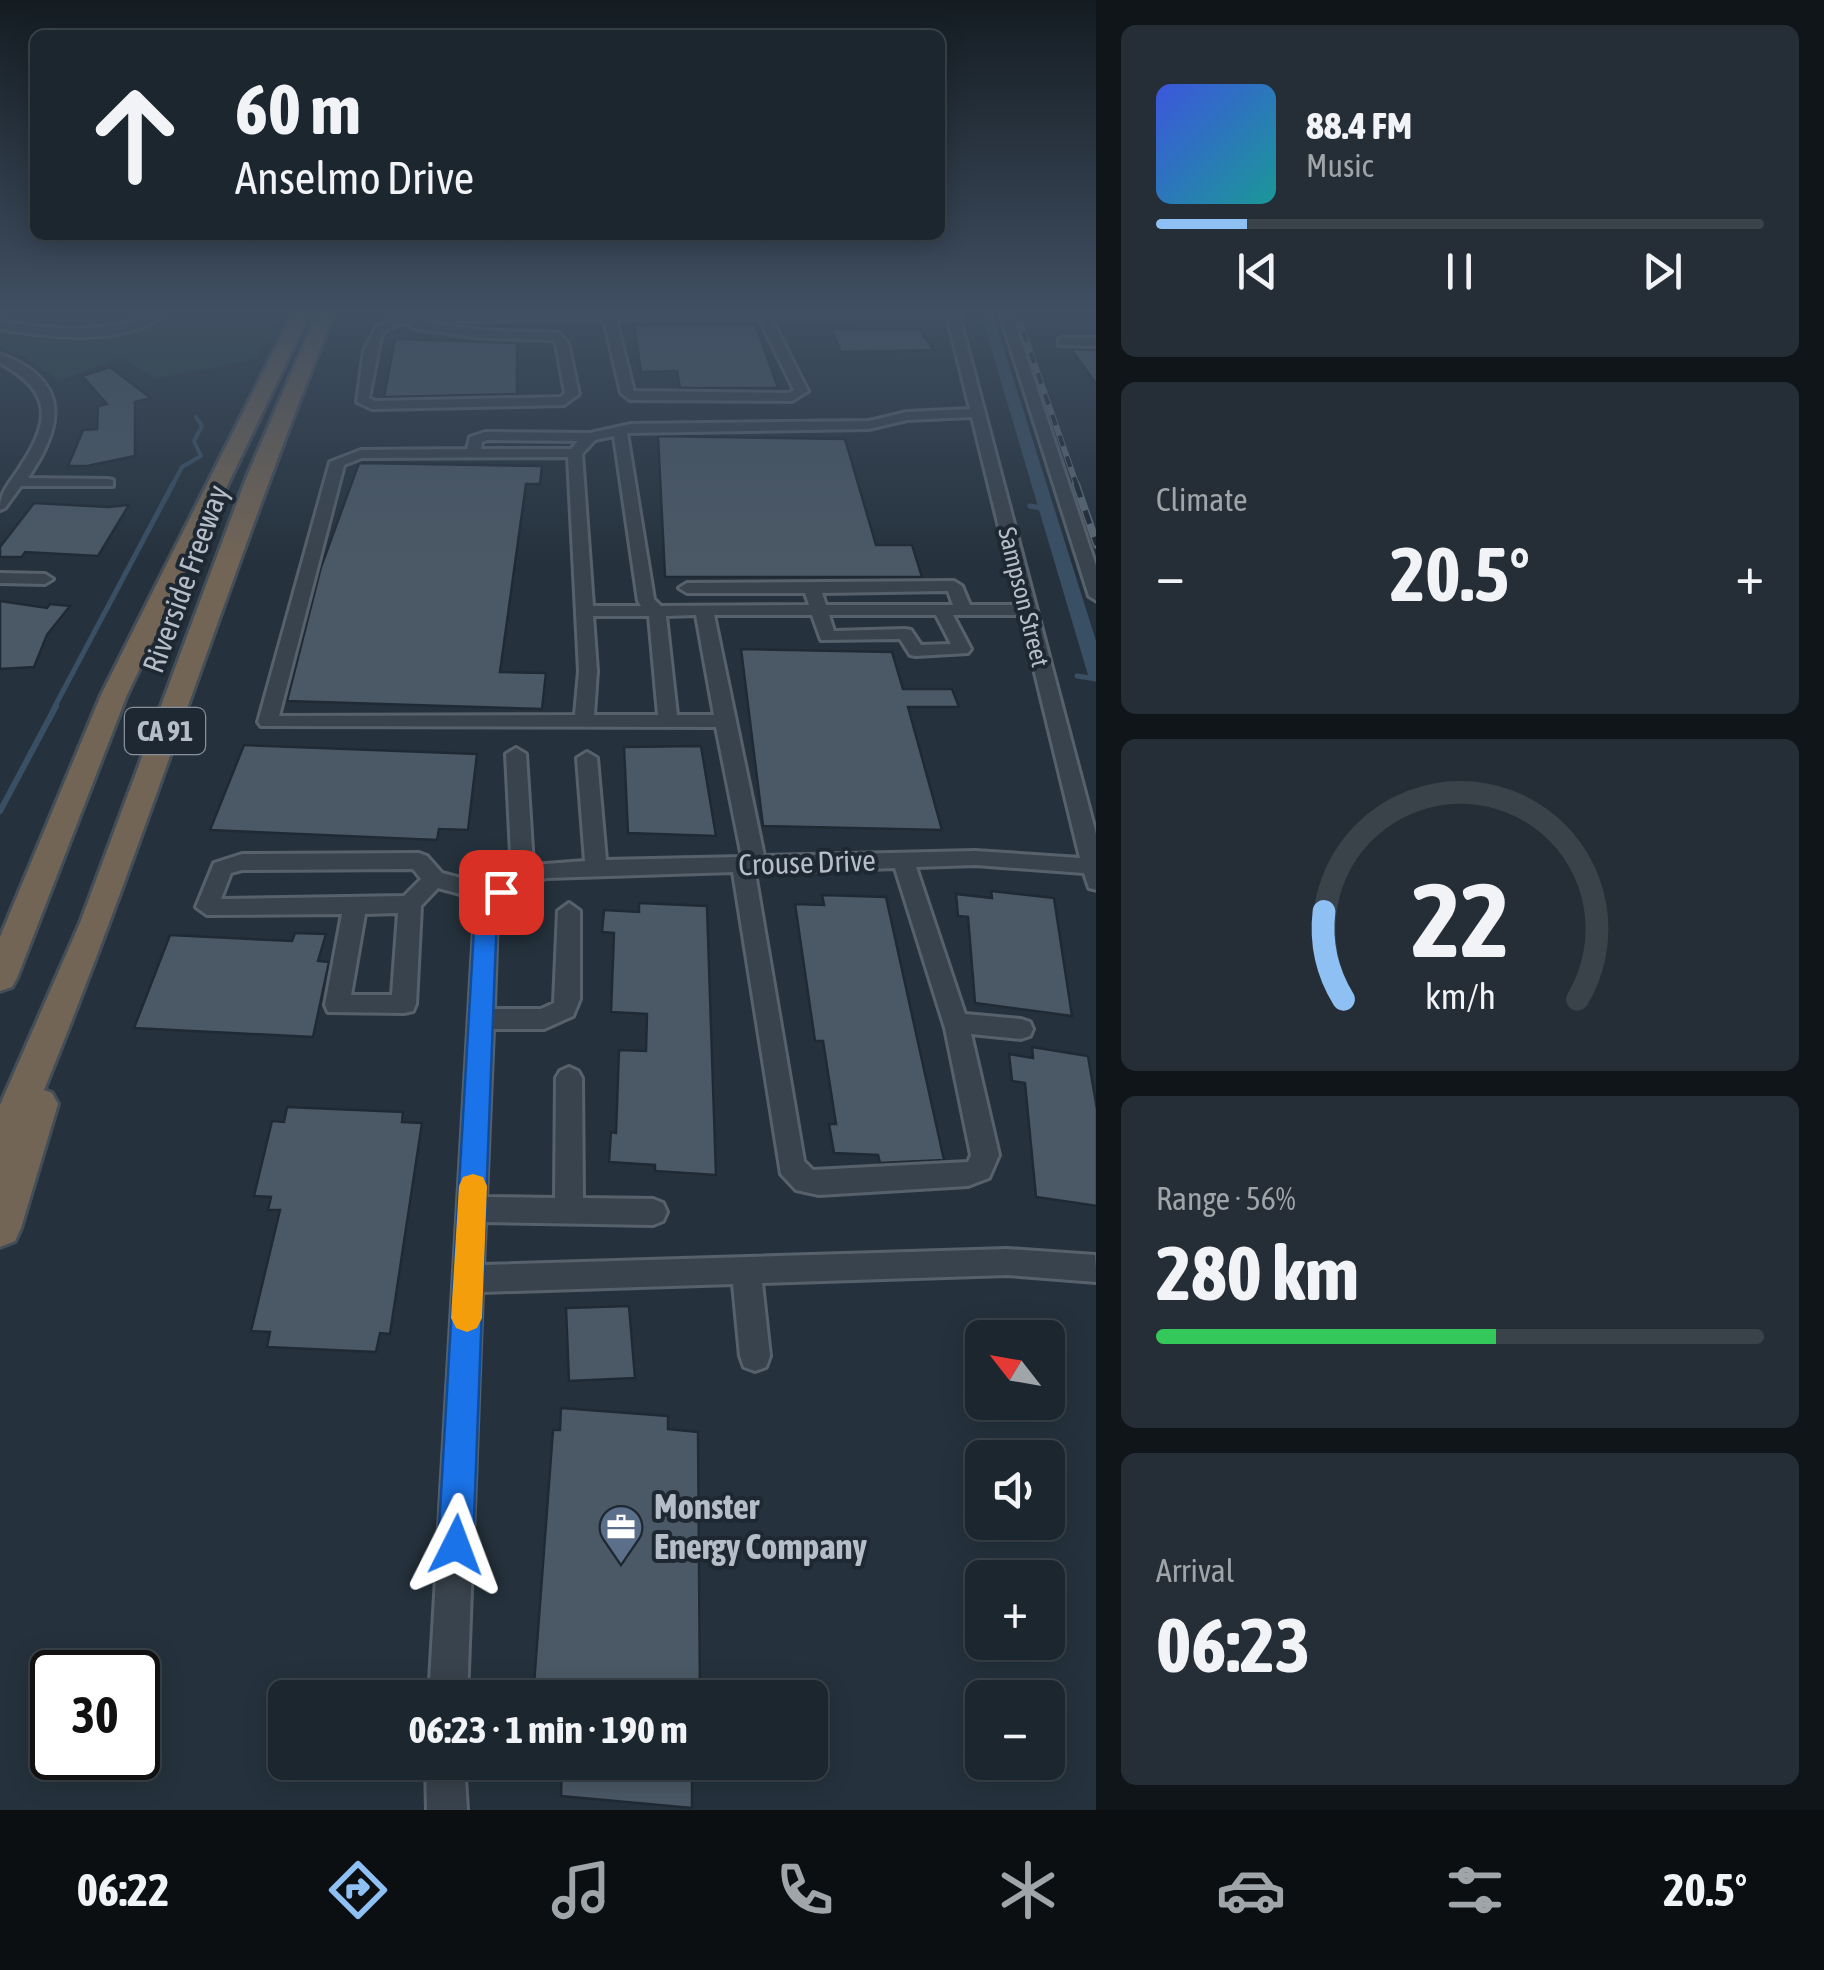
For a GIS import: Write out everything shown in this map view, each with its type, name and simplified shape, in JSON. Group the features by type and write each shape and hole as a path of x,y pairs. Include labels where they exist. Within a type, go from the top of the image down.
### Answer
{"highway":[{"name":"Riverside Freeway","path":"0,978 114,695 263,395"},
{"name":"Riverside Freeway","path":"0,1149 96,923 256,481 292,395"},
{"path":"0,1228 96,923"}],"street":[{"path":"0,505 48,435 53,413 46,395"},
{"path":"363,395 362,400 372,405 564,401 570,395"},
{"path":"631,395 794,395"},
{"name":"Sampson Street","path":"974,395 1094,874"},
{"path":"1032,395 1096,596"},
{"path":"474,453 475,440 485,436 590,437 620,431 869,425 907,416 978,412"},
{"path":"620,431 646,601 657,611 668,720"},
{"path":"590,437 574,452 362,454 336,462 268,722 724,720"},
{"path":"574,452 588,671 584,721"},
{"path":"17,482 108,483"},
{"path":"0,578 45,579"},
{"path":"687,588 954,586 964,610"},
{"path":"812,588 827,636 905,634 916,651 962,649 942,610"},
{"path":"704,610 749,865 791,1166 797,1175 819,1183 979,1170 985,1154 955,1023 904,860"},
{"path":"584,611 1028,610"},
{"path":"449,1680 486,912 515,877 523,875 516,754"},
{"path":"587,758 596,868"},
{"name":"Crouse Drive","path":"523,875 596,868 975,858 1094,874"},
{"path":"410,904 208,907 222,868 242,862 420,860 434,879 498,896"},
{"path":"355,906 337,1005 404,1004 410,904 434,879"},
{"path":"481,1019 544,1018 564,1010 568,1000 569,911"},
{"path":"955,1023 1021,1030"},
{"path":"569,1078 569,1210"},
{"path":"472,1209 653,1212"},
{"path":"468,1278 1007,1262 1095,1269"},
{"path":"746,1270 755,1356"},
{"path":"445,1780 446,1810"}],"building":[{"path":"99,395 151,398 135,402 135,456 68,466 83,430 97,429 98,406 107,404"},
{"path":"658,436 845,439 876,545 912,545 922,577 665,577"},
{"path":"359,463 542,466 540,484 526,484 500,672 546,673 542,709 287,701 321,567"},
{"path":"34,503 129,505 98,556 25,552 22,557 0,557 0,547"},
{"path":"0,601 47,608 50,604 70,606 47,635 34,667 0,669"},
{"path":"741,649 892,652 903,689 952,689 959,707 908,707 942,830 763,826"},
{"path":"244,745 477,754 468,830 439,829 437,840 210,830"},
{"path":"701,746 716,836 628,833 624,747"},
{"path":"991,891 1054,898 1072,1016 975,1003 968,917 958,916 956,894 992,898"},
{"path":"822,895 886,897 944,1160 880,1163 878,1155 834,1153 829,1124 836,1124 823,1041 815,1041 795,904 824,905"},
{"path":"639,903 707,906 716,1175 655,1171 655,1165 609,1162 611,1132 616,1133 619,1050 646,1051 647,1014 611,1012 614,933 602,932 604,910 639,912"},
{"path":"295,933 326,934 318,961 329,962 313,1037 134,1028 170,935 292,941"},
{"path":"1032,1047 1088,1056 1096,1103 1096,1206 1036,1197 1025,1083 1012,1081 1009,1054 1033,1058"},
{"path":"287,1107 403,1112 402,1122 422,1123 390,1334 380,1333 376,1352 267,1347 270,1332 251,1331 280,1210 268,1210 271,1197 254,1196 272,1121 284,1122"},
{"path":"629,1306 635,1378 569,1381 566,1308"},
{"name":"Monster Energy Company","path":"561,1408 668,1416 668,1429 698,1432 700,1680 534,1680 553,1430 560,1430"},
{"path":"561,1780 692,1780 692,1808 561,1796"}],"waterway":[{"path":"1012,395 1096,672"},
{"path":"172,486 182,467 201,456 194,441 202,426 196,417"},
{"path":"54,708 173,484"},
{"path":"1030,506 1046,509"},
{"path":"1077,676 1096,679"},
{"path":"0,811 56,706"}],"railway":[{"path":"1045,395 1077,486"},
{"path":"1076,484 1096,542"}],"slow traffic":[{"path":"467,1318 473,1186"}],"place":[{"name":"Monster Energy Company","path":"621,1565"}],"route":[{"path":"456,1545 486,912 501,892"}]}
